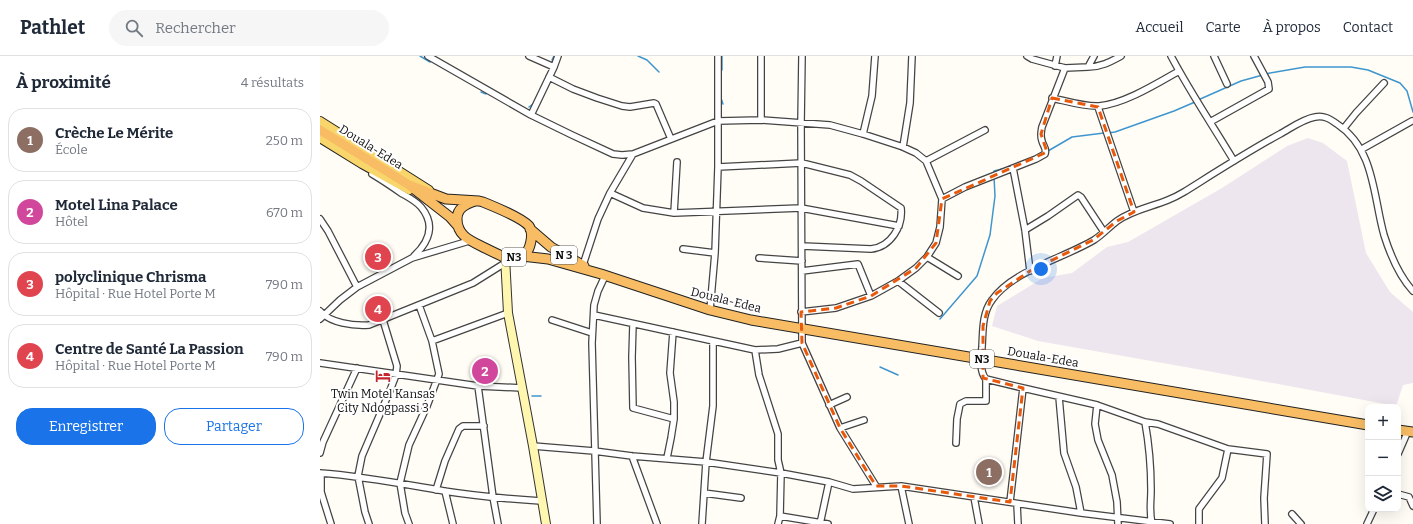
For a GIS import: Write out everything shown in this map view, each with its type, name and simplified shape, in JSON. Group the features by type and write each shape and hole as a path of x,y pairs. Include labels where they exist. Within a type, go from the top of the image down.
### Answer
{"highway":[{"name":"Douala-Edea","path":"320,130 409,185 435,199"},
{"name":"N3","path":"435,199 483,202 522,220 530,229 530,246 526,253 522,256 505,260 469,241 435,199"},
{"path":"458,226 457,217 463,206 475,201"},
{"name":"N 3","path":"530,229 551,247 603,275"},
{"name":"N 3","path":"522,256 548,259 603,275"},
{"name":"Douala-Edea","path":"603,275 710,310 751,320 1365,424"}],"main road":[{"name":"N3","path":"320,121 435,199"},
{"name":"N3","path":"320,138 362,164 435,199"},
{"path":"505,260 508,313 546,524"}],"street":[{"path":"428,56 531,115 613,154 622,156 633,154 718,121 761,120 830,125 903,147 916,153 926,161 942,199 940,227 936,243 927,257 916,268 898,281 871,296 836,308 801,312"},
{"path":"529,56 554,67"},
{"path":"531,115 558,56"},
{"path":"710,310 717,210 718,56"},
{"path":"761,56 761,120"},
{"path":"802,56 802,343 840,428 876,486"},
{"path":"863,134 872,96 875,56"},
{"path":"903,147 910,102 912,56"},
{"path":"1027,56 1065,68 1097,67 1121,56"},
{"path":"1055,66 1057,56"},
{"path":"1088,67 1094,56"},
{"path":"1171,56 1179,72 1234,161"},
{"path":"1214,56 1227,84"},
{"path":"1210,122 1269,89 1268,82 1254,56"},
{"path":"942,199 965,187 1036,160 1046,154 1041,134 1052,98 1065,68"},
{"path":"1052,98 1098,106 1112,104 1139,93 1179,72"},
{"path":"549,77 591,96 622,106 630,107 654,103 656,104 671,139"},
{"path":"1344,128 1384,83"},
{"path":"1098,106 1134,212"},
{"path":"956,443 957,419 960,404 966,401 986,401 986,379 983,375 981,359 983,326 985,314 990,301 997,293 1006,285 1030,271 1094,240 1117,221 1134,212 1169,200 1271,138 1314,117 1321,116 1329,118 1344,128 1362,149 1368,162 1384,234 1389,249 1405,281 1413,291"},
{"path":"1362,149 1412,121"},
{"path":"926,161 985,130"},
{"path":"583,265 598,219 610,192 633,154"},
{"path":"674,213 677,162"},
{"path":"718,167 802,163 850,175 899,205 901,208 902,213 899,226 894,236 883,246 878,248 802,246"},
{"path":"362,164 386,183 418,204 426,214 429,234 423,246 412,258"},
{"path":"1013,168 1025,230 1030,271"},
{"path":"610,192 643,208 674,213 717,210 801,208 899,226"},
{"path":"1025,230 1078,195 1081,197 1104,232"},
{"path":"320,219 328,231 357,287"},
{"path":"321,315 357,287 412,258 469,241"},
{"path":"683,248 715,253"},
{"path":"927,257 958,276"},
{"path":"759,258 802,261"},
{"path":"321,315 340,322 362,325 383,320 474,283 505,260"},
{"path":"802,271 858,264 871,296"},
{"path":"597,524 592,333 596,297 603,275"},
{"path":"898,281 940,313"},
{"path":"409,524 405,513 400,483 409,445 438,381 439,374 432,341 419,305"},
{"path":"432,341 508,313"},
{"path":"594,314 755,350 778,349 802,343"},
{"path":"369,524 365,512 358,476 366,444 390,393 396,375 396,362 383,320"},
{"path":"552,320 592,333"},
{"path":"634,324 632,357 633,408 674,419"},
{"path":"666,458 672,438 674,419 674,402 670,373 673,332"},
{"path":"702,524 706,462 713,406 713,341"},
{"path":"755,350 759,375 778,434 778,460 781,473 780,516 778,524"},
{"path":"320,363 478,386 522,388"},
{"path":"320,453 357,368"},
{"path":"986,379 1097,405 1228,448 1267,454 1264,498 1265,524"},
{"path":"478,386 493,498 498,524"},
{"path":"1010,502 1022,388"},
{"path":"829,405 847,397"},
{"path":"1059,397 1064,453 1076,487 1081,513"},
{"path":"1097,405 1095,424 1098,440 1112,475 1117,502 1118,524"},
{"path":"840,428 864,420"},
{"path":"1145,422 1148,439 1151,491 1149,507 1152,523"},
{"path":"436,490 445,461 459,429 463,426 484,426"},
{"path":"1401,448 1410,432"},
{"path":"533,446 706,462 781,473 853,488 901,486 1081,513 1152,523 1170,524"},
{"path":"1199,524 1199,509 1222,478 1228,448"},
{"path":"632,456 657,524"},
{"path":"331,524 321,492 321,473 358,476 436,490 493,498 541,501"},
{"path":"821,523 829,482"},
{"path":"901,486 909,524"},
{"path":"445,491 453,524"},
{"path":"704,493 741,498"},
{"path":"1401,495 1409,497 1413,506"},
{"path":"974,497 978,524"},
{"path":"1018,504 1018,524"},
{"path":"1367,524 1373,512"},
{"path":"1292,514 1301,524"},
{"path":"780,516 828,524"}],"highlighted area":[{"path":"1052,98 1098,107 1134,212 1117,221 1093,240 1030,271 997,293 990,301 983,326 983,378 1023,388 1010,502 901,486 876,486 840,428 802,343 801,312 836,308 871,296 916,268 936,243 942,199 1047,152 1041,134"}],"shaded area":[{"path":"1308,138 1323,143 1347,161 1366,253 1390,292 1413,312 1413,383 1403,385 1397,404 1385,404 1038,341 992,326 997,306 1043,278 1072,273 1107,247 1128,242 1222,188 1287,146"}],"waterway":[{"path":"420,56 430,62"},
{"path":"552,60 554,56"},
{"path":"638,56 647,60 659,72"},
{"path":"722,56 722,70"},
{"path":"1198,100 1241,81 1270,73 1305,67 1351,67 1368,70 1400,83 1407,91 1413,112"},
{"path":"481,92 486,94"},
{"path":"721,98 723,104"},
{"path":"1108,133 1115,132 1174,111 1195,102"},
{"path":"529,107 533,104"},
{"path":"1048,151 1072,137 1104,133"},
{"path":"994,173 994,171 1006,168"},
{"path":"940,319 977,276 990,235 995,196 994,177"},
{"path":"880,367 898,375"},
{"path":"532,396 541,396"}],"place":[{"name":"polyclinique Chrisma","path":"378,257"},
{"name":"Centre de Santé La Passion","path":"378,309"},
{"name":"Motel Lina Palace","path":"485,371"},
{"name":"Twin Motel Kansas City Ndogpassi 3","path":"383,376"},
{"name":"Crèche Le Mérite","path":"989,472"}]}
